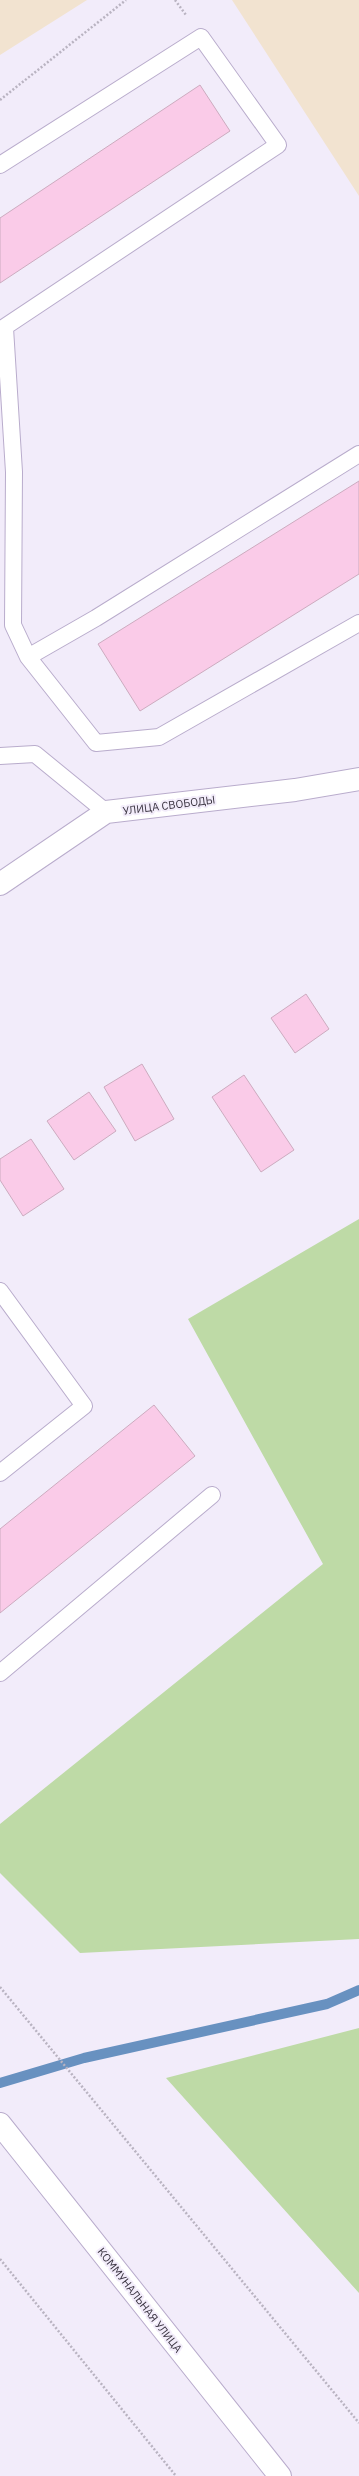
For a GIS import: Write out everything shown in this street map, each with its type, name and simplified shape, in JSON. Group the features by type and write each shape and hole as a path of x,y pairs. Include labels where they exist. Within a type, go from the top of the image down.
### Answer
{"street":[{"name":"УЛИЦА СВОБОДЫ","path":"0,884 106,812 295,790 359,779"},
{"name":"КОММУНАЛЬНАЯ УЛИЦА","path":"0,2124 280,2476"}],"lane":[{"path":"0,165 201,37 278,145 2,329 14,472 6,628 28,657 96,743 159,737 359,623"},
{"path":"28,657 96,618 359,454"},
{"path":"0,756 35,754 106,812"},
{"path":"0,1291 84,1406 0,1473"},
{"path":"0,1673 212,1496"}],"path":[{"path":"0,100 126,0"},
{"path":"0,1987 359,2423"},
{"path":"0,2259 176,2476"}],"shaded area":[{"path":"0,0 87,0 0,55"},
{"path":"232,0 359,0 359,196"}],"green space":[{"path":"359,1219 359,1939 80,1953 0,1873 0,1824 323,1564 188,1319"},
{"path":"359,2028 359,2293 166,2078"}],"building":[{"path":"200,85 230,131 0,283 0,218"},
{"path":"359,481 359,574 140,711 98,644"},
{"path":"306,994 329,1029 295,1053 271,1018"},
{"path":"142,1064 174,1119 135,1141 104,1087"},
{"path":"244,1075 294,1150 261,1172 212,1097"},
{"path":"89,1092 116,1131 74,1160 47,1121"},
{"path":"31,1139 64,1189 23,1216 0,1180 0,1159"},
{"path":"154,1405 195,1456 0,1613 0,1529"}],"waterway":[{"path":"0,2083 84,2058 327,2004 359,1990"}]}
